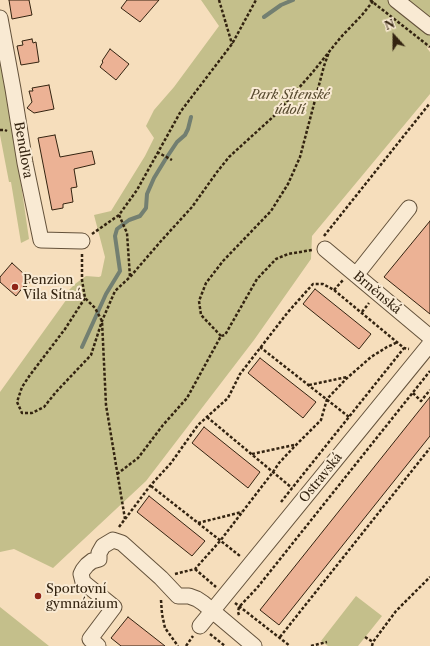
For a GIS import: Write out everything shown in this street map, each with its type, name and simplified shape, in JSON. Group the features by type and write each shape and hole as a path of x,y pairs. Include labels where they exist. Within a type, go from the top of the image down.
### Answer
{"street":[{"path":"396,0 430,27"},
{"name":"Bendlova","path":"0,18 13,89 24,163 41,240 82,241"},
{"path":"356,275 409,208"},
{"name":"Brněnská","path":"325,249 430,337"},
{"name":"Ostravská","path":"200,626 430,344"},
{"path":"98,646 90,639 114,607 83,582 81,574 87,565 98,559 99,553 103,546 113,540 122,543 161,578 178,596 189,596 197,599 254,646"}],"path":[{"path":"219,0 232,44"},
{"path":"256,0 232,44 180,111 137,190 119,215 82,241 82,280 84,298 65,329 22,388 17,402 22,413 32,414 44,407 91,355 102,321 115,291 130,277 192,207 229,157 275,115 312,74 330,50 374,0"},
{"path":"370,0 430,47"},
{"path":"221,336 201,314 199,301 206,283 223,262 271,211 288,184 300,157 324,66 330,50"},
{"path":"117,474 138,458 163,425 187,398 221,336 225,335 257,279 276,259 288,254 325,249 320,240 430,104"},
{"path":"157,152 170,160"},
{"path":"119,215 127,233 130,277"},
{"path":"84,298 100,314 102,321 106,405 125,519 198,425 228,398 240,374 260,347 313,284 323,284 334,290 404,348 278,506"},
{"path":"161,578 195,569 220,541 274,472 279,463 321,420 327,400 348,377 371,357 398,342"},
{"path":"260,347 349,417"},
{"path":"290,646 239,607 257,588 430,371"},
{"path":"308,385 348,377"},
{"path":"413,394 421,401 430,390"},
{"path":"208,417 292,488"},
{"path":"251,454 296,445"},
{"path":"280,637 430,448"},
{"path":"150,486 240,556"},
{"path":"198,523 242,512"},
{"path":"195,569 216,587"},
{"path":"372,646 373,642 396,611 430,577"},
{"path":"161,600 165,628 178,646"},
{"path":"200,626 225,646"},
{"path":"365,637 373,642"},
{"path":"312,646 327,642"}],"green space":[{"name":"Park Sítenské údolí","path":"201,0 430,0 430,44 427,48 430,52 430,94 312,236 311,259 254,340 146,481 53,568 14,549 0,552 0,392 69,296 66,293 86,276 101,276 105,257 94,215 111,211 145,156 154,138 146,126 154,110 174,87 219,26"},
{"path":"0,45 15,135 29,239 21,243 11,182 9,182 0,135"},
{"path":"356,596 382,616 358,646 328,646 321,641"},
{"path":"0,607 49,646 0,646"}],"building":[{"path":"9,0 29,0 32,15 12,19"},
{"path":"127,0 159,0 140,22 121,8"},
{"path":"32,39 33,43 36,42 39,62 21,65 17,46 23,45 22,41"},
{"path":"110,49 129,64 116,80 100,67"},
{"path":"49,85 54,109 34,113 27,108 32,102 29,91 33,91 32,88"},
{"path":"55,135 60,157 92,151 95,164 74,169 77,187 71,188 73,202 63,204 63,208 52,210 38,138"},
{"path":"430,221 430,314 384,277"},
{"path":"12,263 24,274 25,272 33,279 26,287 24,286 16,296 0,282 0,277"},
{"path":"315,289 371,334 359,349 303,304"},
{"path":"260,358 316,402 303,418 248,373"},
{"path":"430,397 430,436 279,625 260,610"},
{"path":"204,427 260,472 248,488 192,443"},
{"path":"149,496 205,541 192,556 137,512"},
{"path":"128,617 165,646 121,646 111,638"}],"waterway":[{"path":"264,17 281,5 293,0"},
{"path":"82,347 106,294 120,271 115,236 117,229 129,220 140,216 146,208 147,194 154,178 177,142 185,135 191,117"}],"place":[{"name":"Penzion Vila Sítná","path":"15,287"},
{"name":"Sportovní gymnázium","path":"38,596"}]}
